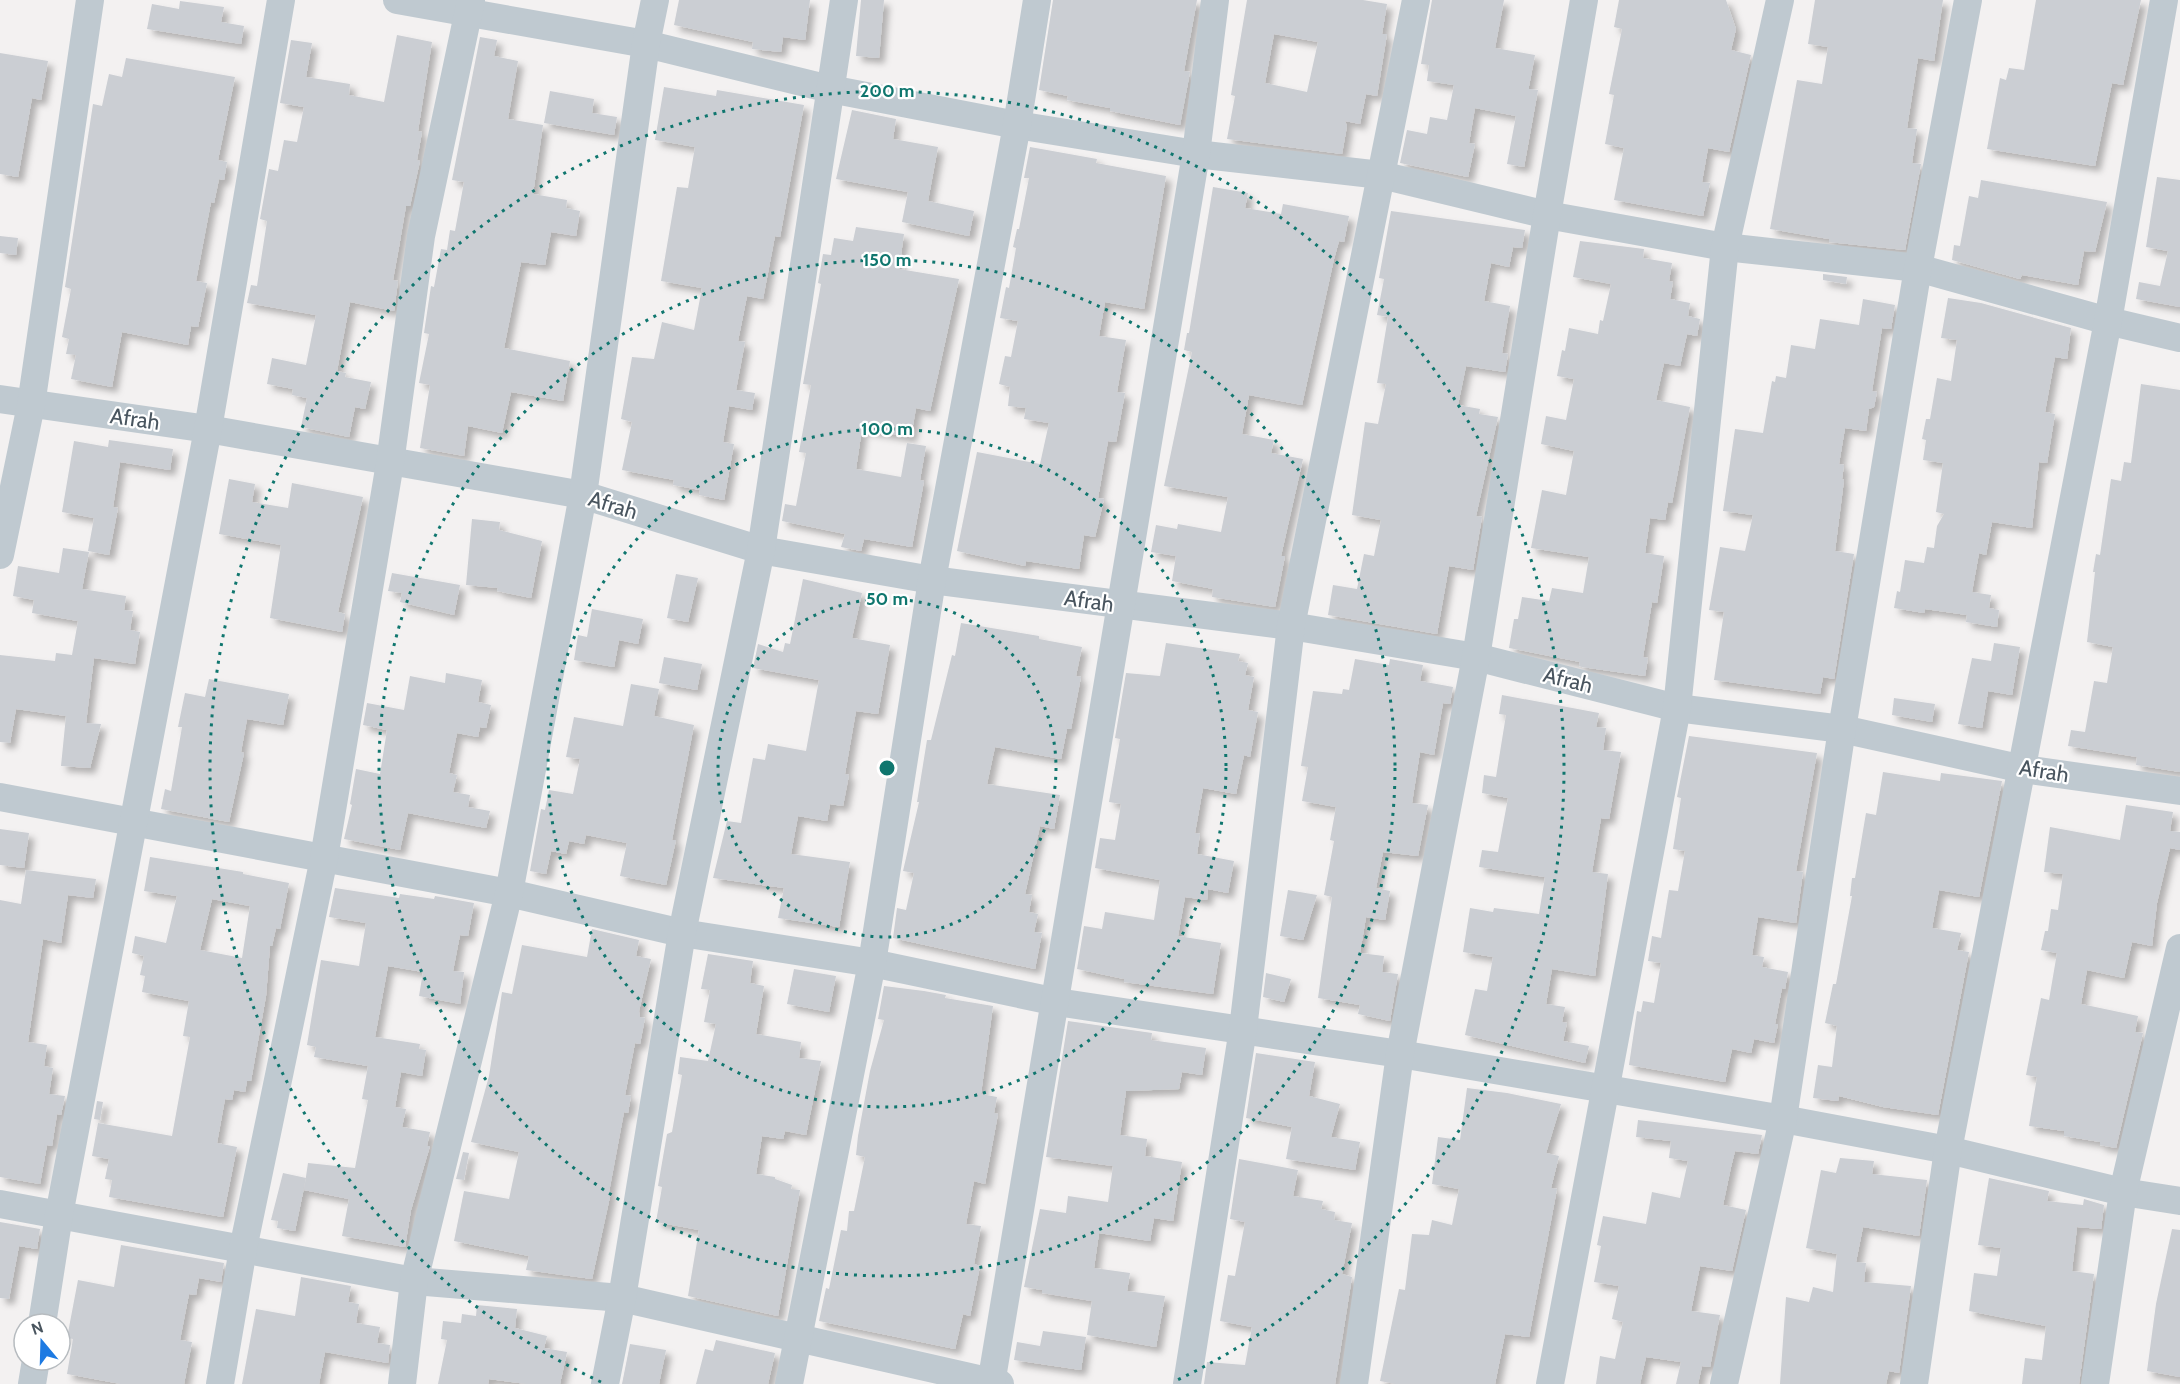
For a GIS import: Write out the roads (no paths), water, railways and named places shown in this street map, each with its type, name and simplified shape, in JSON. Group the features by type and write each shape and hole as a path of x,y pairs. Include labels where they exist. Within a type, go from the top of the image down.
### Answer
{"street":[{"path":"0,555 31,405 90,0"},
{"path":"44,1312 59,1215 208,429 281,0"},
{"path":"397,0 470,7 646,44 830,89 1017,125 1196,154 1381,175 1546,216 1725,247 1918,268 2108,321 2180,338"},
{"path":"402,1384 414,1281 509,893 583,495 646,44 655,0"},
{"path":"606,1384 682,933 760,550 844,0"},
{"path":"789,1384 796,1339 872,963 932,580 1017,125 1037,0"},
{"path":"0,1204 414,1281 622,1298 994,1383 1196,154 1215,0"},
{"path":"1187,1384 1243,1029 1291,626 1416,0"},
{"path":"1354,1384 1400,1054 1476,657 1546,216 1584,0"},
{"path":"1550,1384 1677,708 1725,247 1780,0"},
{"path":"1724,1384 1783,1119 1842,729 1918,268 1968,0"},
{"path":"1914,1384 1948,1150 2024,769 2108,321 2164,0"},
{"path":"219,1384 243,1249 324,858 390,463 421,236 470,7"},
{"name":"Afrah","path":"0,399 208,429 390,463 583,495 760,550 932,580 1291,626 1476,657 1677,708 1842,729 2024,769 2180,791"},
{"path":"0,797 509,893 682,933 872,963 1057,1002 1400,1054 1783,1119 1948,1150 2123,1192 2180,1201"},
{"path":"2095,1384 2123,1192 2180,948"}]}
